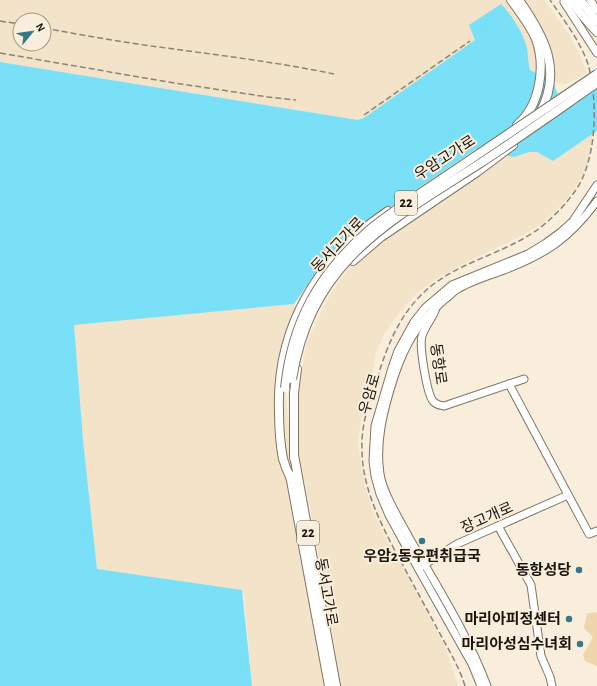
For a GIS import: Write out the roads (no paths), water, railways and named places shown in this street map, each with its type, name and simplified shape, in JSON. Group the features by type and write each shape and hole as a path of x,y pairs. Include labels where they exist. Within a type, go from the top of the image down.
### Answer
{"highway":[{"name":"우암고가로","path":"291,479 283,459 280,430 279,382 285,351 296,316 313,286 331,260 368,225 495,142 522,121 527,114 537,92 541,76 541,66 536,40 530,28 511,0"},
{"name":"우암고가로","path":"294,458 294,394 298,366 312,322 332,285 345,268 359,254 381,237 477,172 522,137 535,122 543,107 550,83 550,68 545,45 533,21 519,0"},
{"path":"580,0 597,21"},
{"path":"566,1 581,14 597,32"},
{"name":"동서고가로","path":"329,686 291,479 284,431 284,396 287,373 297,328 312,297 326,274 369,230 597,74"},
{"name":"동서고가로","path":"336,686 290,430 292,379 304,330 324,290 341,266 365,242 404,212 502,149 597,83"}],"main road":[{"path":"590,0 597,10"},
{"path":"566,1 597,44"},
{"path":"566,1 597,53"},
{"name":"우암로","path":"487,686 479,665 421,566 389,515 380,494 375,476 373,461 375,426 398,351 414,322 426,308 452,285 473,275 528,254 546,243 561,232 573,220 597,186"},
{"name":"우암로","path":"480,686 472,664 421,566 386,492 380,475 378,455 380,428 399,362 412,336 425,317 456,290 477,280 534,258 556,244 587,215 597,201"},
{"name":"동항로","path":"436,306 434,313 421,337 423,364 429,396 437,405 444,406 524,379"},
{"path":"509,384 589,534 597,531"},
{"name":"장고개로","path":"421,566 457,544 568,495"},
{"path":"498,526 531,586 541,656 550,677 552,686"}],"water":[{"path":"501,4 513,19 523,36 527,48 530,70 552,81 558,94 597,68 597,131 553,161 537,152 529,152 514,157 476,149 358,229 319,268 294,304 74,325 83,440 97,569 242,590 252,686 0,686 0,62 358,120 364,118 475,40 469,25"}],"railway":[{"path":"465,686 460,671 393,547 376,512 368,487 363,462 362,441 364,424 390,342 396,329 413,304 423,293 447,275 510,246 541,227 555,215 568,200 583,177 588,164 593,136 594,106 591,77 588,64 581,47 550,0"},
{"path":"0,21 12,23"},
{"path":"52,29 130,43 268,62 334,74"},
{"path":"364,115 470,41"},
{"path":"0,53 168,82 296,100"}],"place":[{"name":"우암2동우편취급국","path":"422,541"},
{"name":"동항성당","path":"579,570"},
{"name":"마리아피정센터","path":"569,619"},
{"name":"마리아성심수녀회","path":"580,644"}]}
